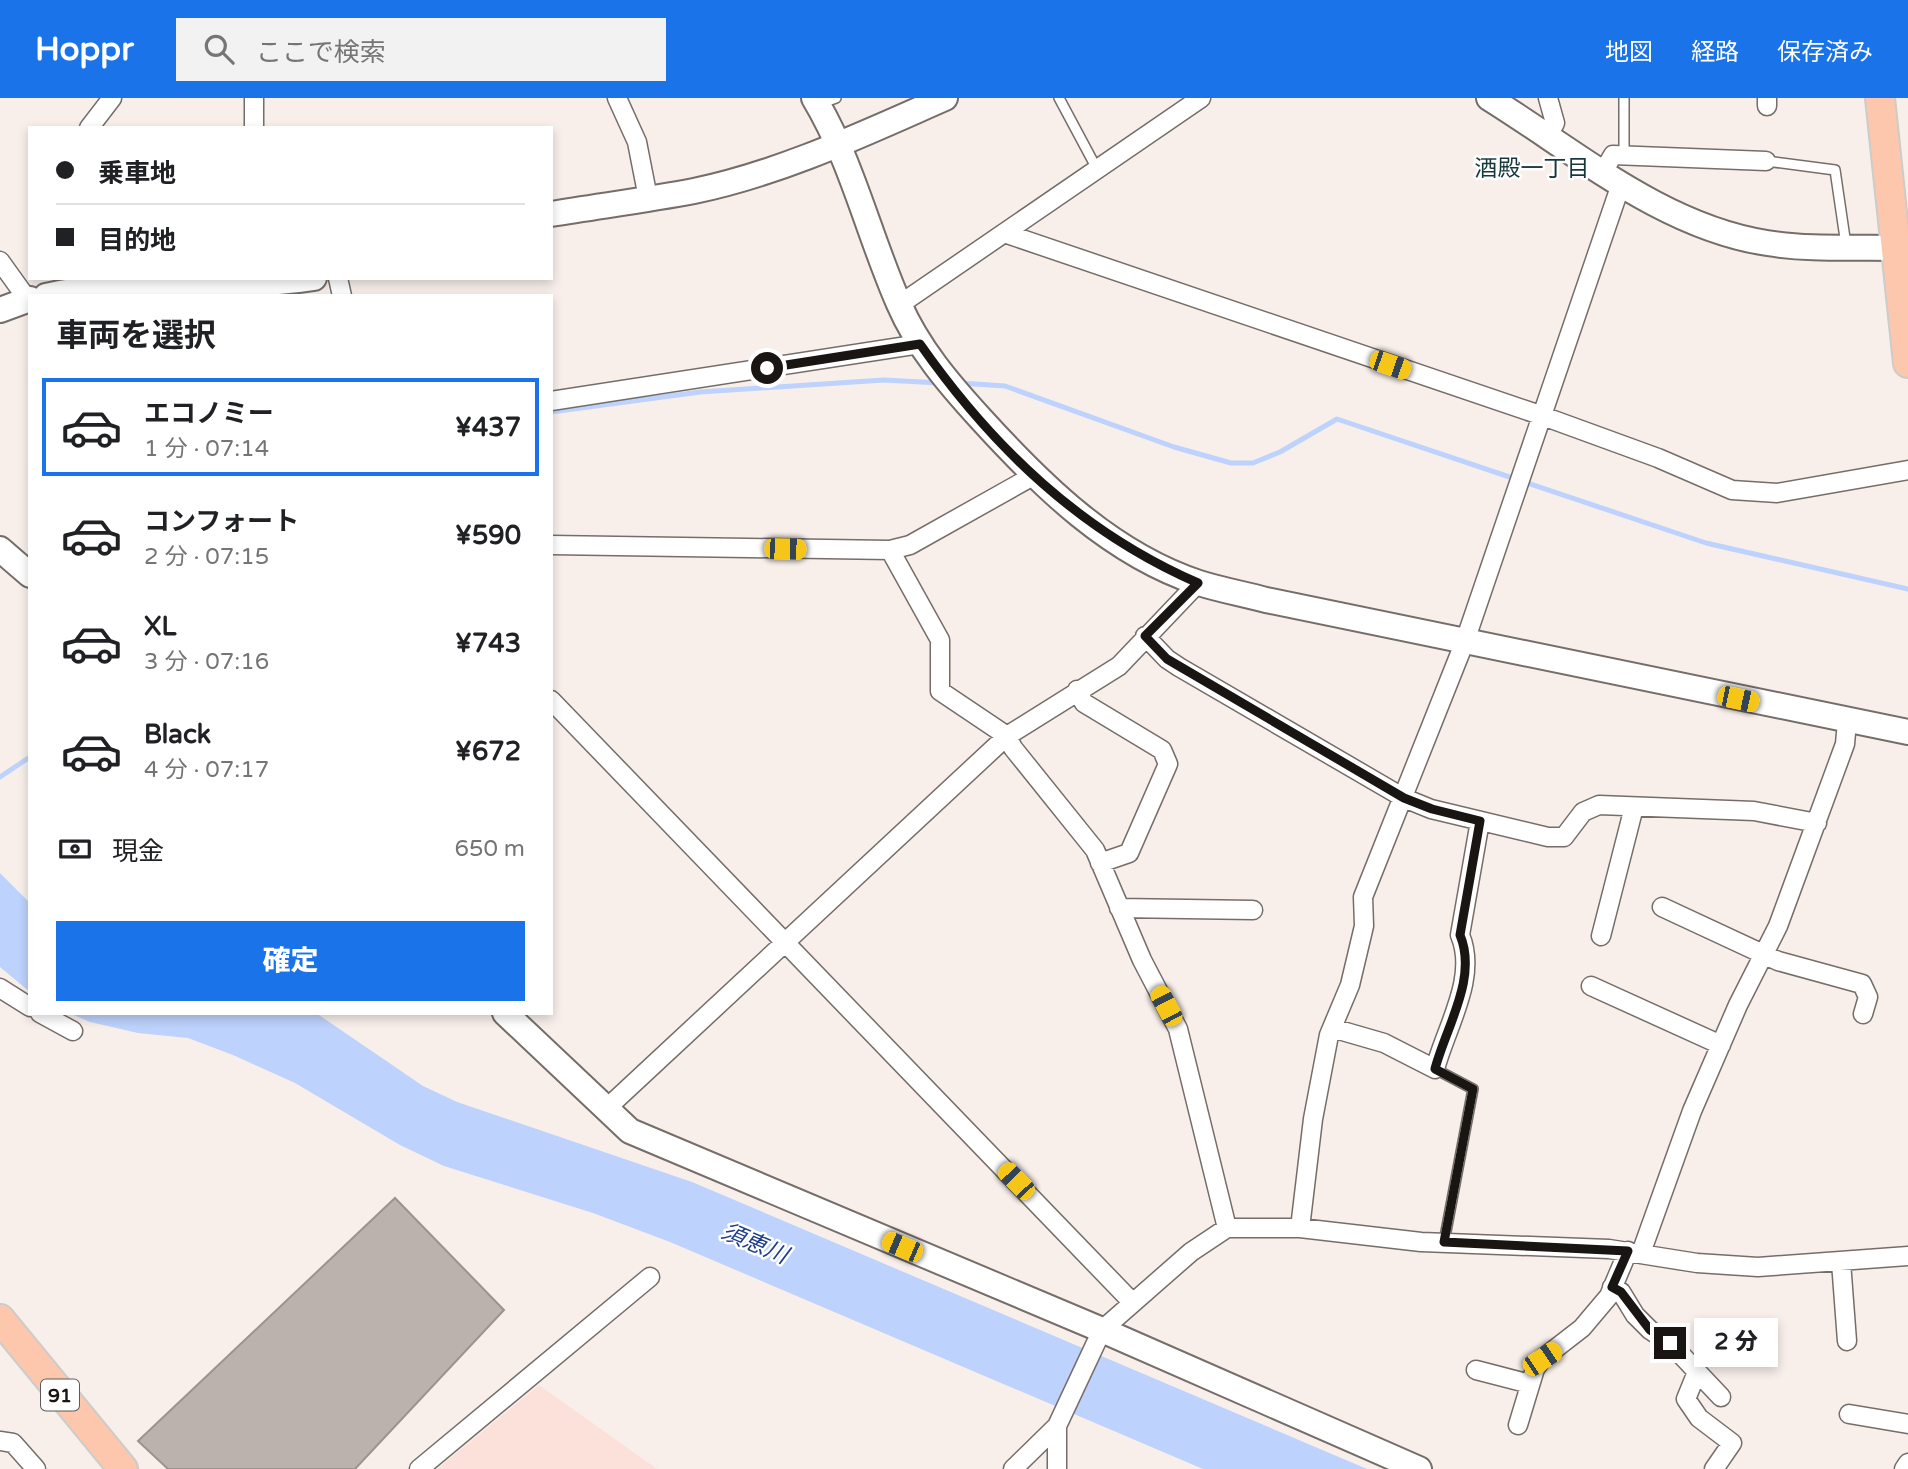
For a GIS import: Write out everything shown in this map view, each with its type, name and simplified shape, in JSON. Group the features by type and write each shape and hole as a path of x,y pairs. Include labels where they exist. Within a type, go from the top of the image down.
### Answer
{"main road":[{"path":"1880,98 1902,247 1908,363"},
{"name":"91","path":"0,1319 122,1469"}],"street":[{"path":"91,126 112,98"},
{"path":"254,98 254,126"},
{"path":"617,98 637,142 648,198"},
{"path":"553,214 695,191 757,174 838,145 944,98"},
{"path":"899,305 1201,98"},
{"path":"1489,98 1612,178 1677,214 1726,234 1768,243 1902,247"},
{"path":"1548,98 1555,123 1548,136"},
{"path":"822,100 899,305 920,344 947,382 1032,476 1087,522 1121,544 1198,583 1847,722 1908,732"},
{"path":"1300,1228 1313,1119 1332,1028 1350,985 1361,938 1363,897 1465,641 1540,415 1612,178 1613,155 1766,161"},
{"path":"1004,233 1540,415 1658,458 1732,490 1777,493 1908,470"},
{"path":"0,261 30,294"},
{"path":"46,294 80,283 279,280"},
{"path":"0,310 28,300"},
{"path":"553,401 920,344"},
{"path":"553,545 890,550 910,545 1032,476"},
{"path":"0,549 28,573"},
{"path":"890,550 940,640 940,691 1007,736 1013,748 1095,850 1119,908 1178,1029 1227,1228"},
{"path":"607,1108 1007,736 1119,666 1198,583"},
{"path":"1145,636 1167,659 1404,798 1432,809 1548,837 1564,837 1583,812 1599,805 1754,811 1817,822"},
{"path":"1077,690 1084,703 1162,750 1168,764 1129,853 1100,863"},
{"path":"553,702 1132,1301"},
{"path":"1518,1425 1530,1384 1542,1359 1582,1328 1634,1252 1721,1045 1778,926 1845,744 1847,722"},
{"path":"1601,936 1634,807"},
{"path":"1332,1028 1384,1044 1435,1069 1466,969 1466,950 1460,935 1480,821"},
{"path":"1662,907 1764,955 1862,984 1868,998 1863,1014"},
{"path":"1119,908 1254,909"},
{"path":"1591,986 1721,1045"},
{"path":"0,988 28,1006"},
{"path":"44,1015 74,1031"},
{"path":"507,1015 630,1131 1097,1337 1419,1469"},
{"path":"1013,1469 1061,1419 1097,1337 1132,1301 1215,1234 1227,1228 1300,1228 1444,1242 1634,1252 1697,1263 1758,1267 1908,1256"},
{"path":"1841,1262 1847,1341"},
{"path":"419,1469 650,1278"},
{"path":"1612,1287 1621,1292 1650,1330 1670,1343 1721,1396"},
{"path":"1476,1370 1530,1384"},
{"path":"1697,1372 1686,1399 1699,1418 1732,1443 1714,1469"},
{"path":"1849,1414 1908,1424"},
{"path":"1058,1469 1061,1419"},
{"path":"0,1441 13,1443 36,1469"},
{"path":"1904,1469 1908,1463"}],"lane":[{"path":"1059,98 1097,169"},
{"path":"1624,98 1624,156"},
{"path":"1766,161 1835,170 1846,247"},
{"path":"1435,1069 1473,1089 1444,1242"}],"shaded area":[{"path":"539,1385 657,1469 437,1469"}],"water":[{"path":"0,873 28,901 28,990 0,967"},
{"name":"須恵川","path":"74,1015 319,1015 423,1086 457,1102 692,1182 1367,1469 1203,1469 670,1242 593,1213 444,1166 400,1145 295,1083 233,1055 188,1038 138,1033 90,1022"}],"building":[{"path":"395,1198 504,1310 355,1469 168,1469 138,1441"}],"waterway":[{"path":"553,412 700,392 884,380 940,383"},
{"path":"960,383 1005,386 1174,447 1231,463 1253,463 1280,452 1337,419 1706,543 1908,589"},
{"path":"0,777 28,758"}],"district":[{"name":"酒殿一丁目","path":"1532,168"}],"route":[{"path":"767,368 920,344 947,382 1032,476 1087,522 1121,544 1198,583 1194,590 1145,636 1167,659 1404,798 1432,809 1480,821 1460,935 1466,950 1466,969 1435,1069 1473,1089 1444,1242 1628,1251 1612,1287 1621,1292 1635,1315 1650,1330 1670,1343"}]}
